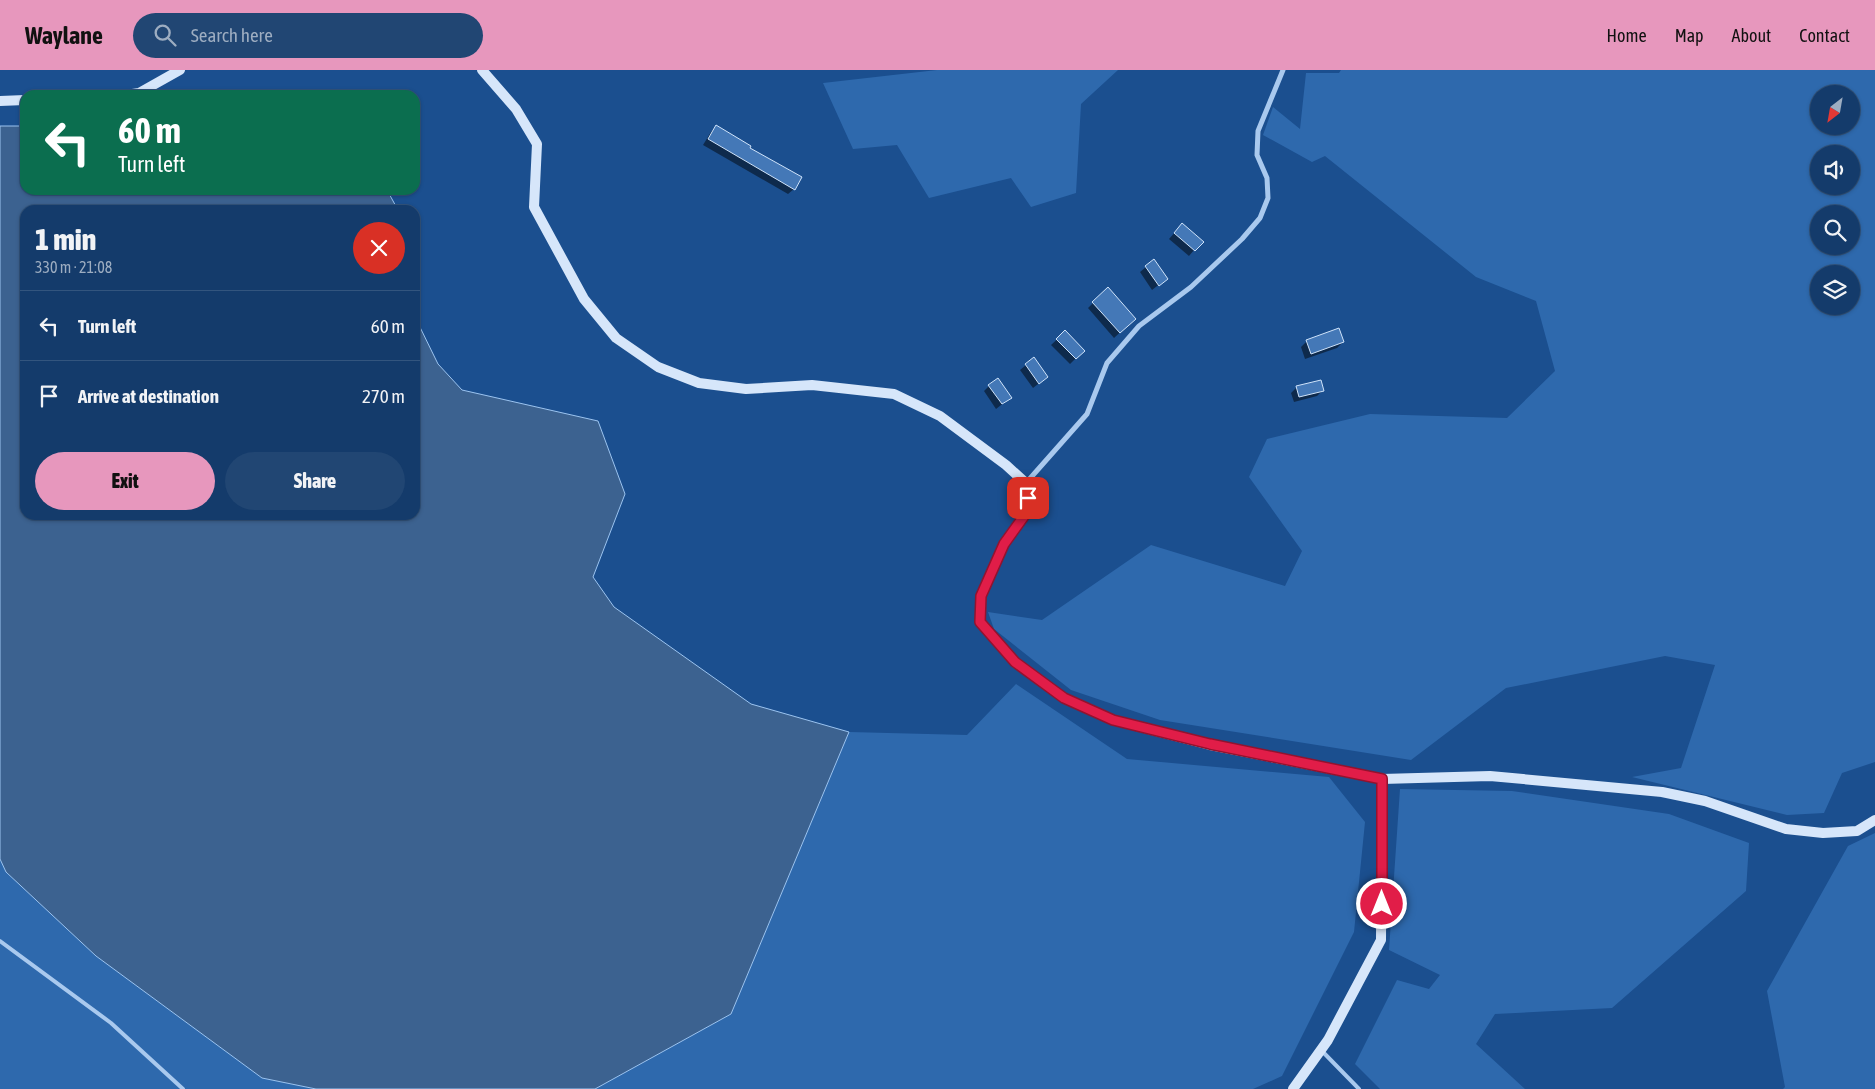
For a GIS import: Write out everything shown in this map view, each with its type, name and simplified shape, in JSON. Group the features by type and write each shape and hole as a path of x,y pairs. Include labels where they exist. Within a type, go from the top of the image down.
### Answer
{"street":[{"path":"144,90 180,70"},
{"path":"482,70 516,109 537,144 534,207 584,299 616,338 658,367 699,382 746,389 812,385 894,394 940,416 1006,465 1028,485 1027,512 1004,544 981,596 980,622 1015,662 1064,698 1113,720 1210,744 1382,779 1490,776 1662,792 1706,801 1786,829 1823,833 1858,831 1875,820"},
{"path":"1026,483 1086,414 1107,363 1139,326 1191,287 1242,239 1260,218 1268,198 1266,178 1257,155 1258,131 1283,70"},
{"path":"0,100 20,100"},
{"path":"1293,1089 1328,1040 1381,940 1382,779"}],"lane":[{"path":"0,941 112,1023 183,1089"},
{"path":"1321,1050 1359,1089"}],"shaded area":[{"path":"937,70 1118,70 1081,104 1076,193 1031,207 1011,178 929,198 897,145 853,149 823,83"},
{"path":"1341,70 1875,70 1875,762 1842,773 1824,813 1787,815 1632,777 1681,768 1715,665 1665,656 1506,688 1411,760 1160,720 1071,690 994,629 988,612 1042,620 1151,545 1285,586 1302,551 1249,477 1267,439 1370,414 1507,418 1555,371 1536,301 1476,277 1325,156 1312,162 1263,135 1273,107 1300,129 1306,73 1339,73"},
{"path":"0,126 20,126 20,195 390,195 395,205 20,205 20,520 420,520 420,327 438,364 462,390 598,421 625,494 593,577 614,607 751,704 849,732 731,1014 595,1089 316,1089 262,1078 96,956 6,872 0,859"},
{"path":"1016,684 1127,759 1329,777 1365,822 1354,932 1282,1076 1253,1089 595,1089 731,1014 849,732 967,735"},
{"path":"1400,789 1512,791 1669,814 1749,843 1746,891 1612,1008 1495,1014 1476,1044 1525,1089 1380,1089 1355,1064 1397,980 1429,989 1440,975 1389,950"},
{"path":"1875,833 1875,1089 1783,1089 1785,1087 1767,991 1848,846"},
{"path":"0,859 6,872 96,956 262,1078 316,1089 0,1089"}],"building":[{"path":"716,125 751,146 750,148 802,177 795,190 708,139"},
{"path":"1182,223 1204,242 1195,251 1174,233"},
{"path":"1154,259 1168,279 1159,286 1145,266"},
{"path":"1108,287 1136,319 1120,333 1092,302"},
{"path":"1339,328 1344,342 1311,354 1306,340"},
{"path":"1065,330 1085,351 1076,359 1056,339"},
{"path":"1034,357 1048,377 1039,384 1025,364"},
{"path":"998,378 1012,398 1002,404 988,385"},
{"path":"1321,380 1324,391 1299,397 1296,386"}],"route":[{"path":"1028,498 1027,512 1004,544 981,596 980,622 991,636 1015,662 1064,698 1113,720 1210,744 1382,779 1382,904"}]}
